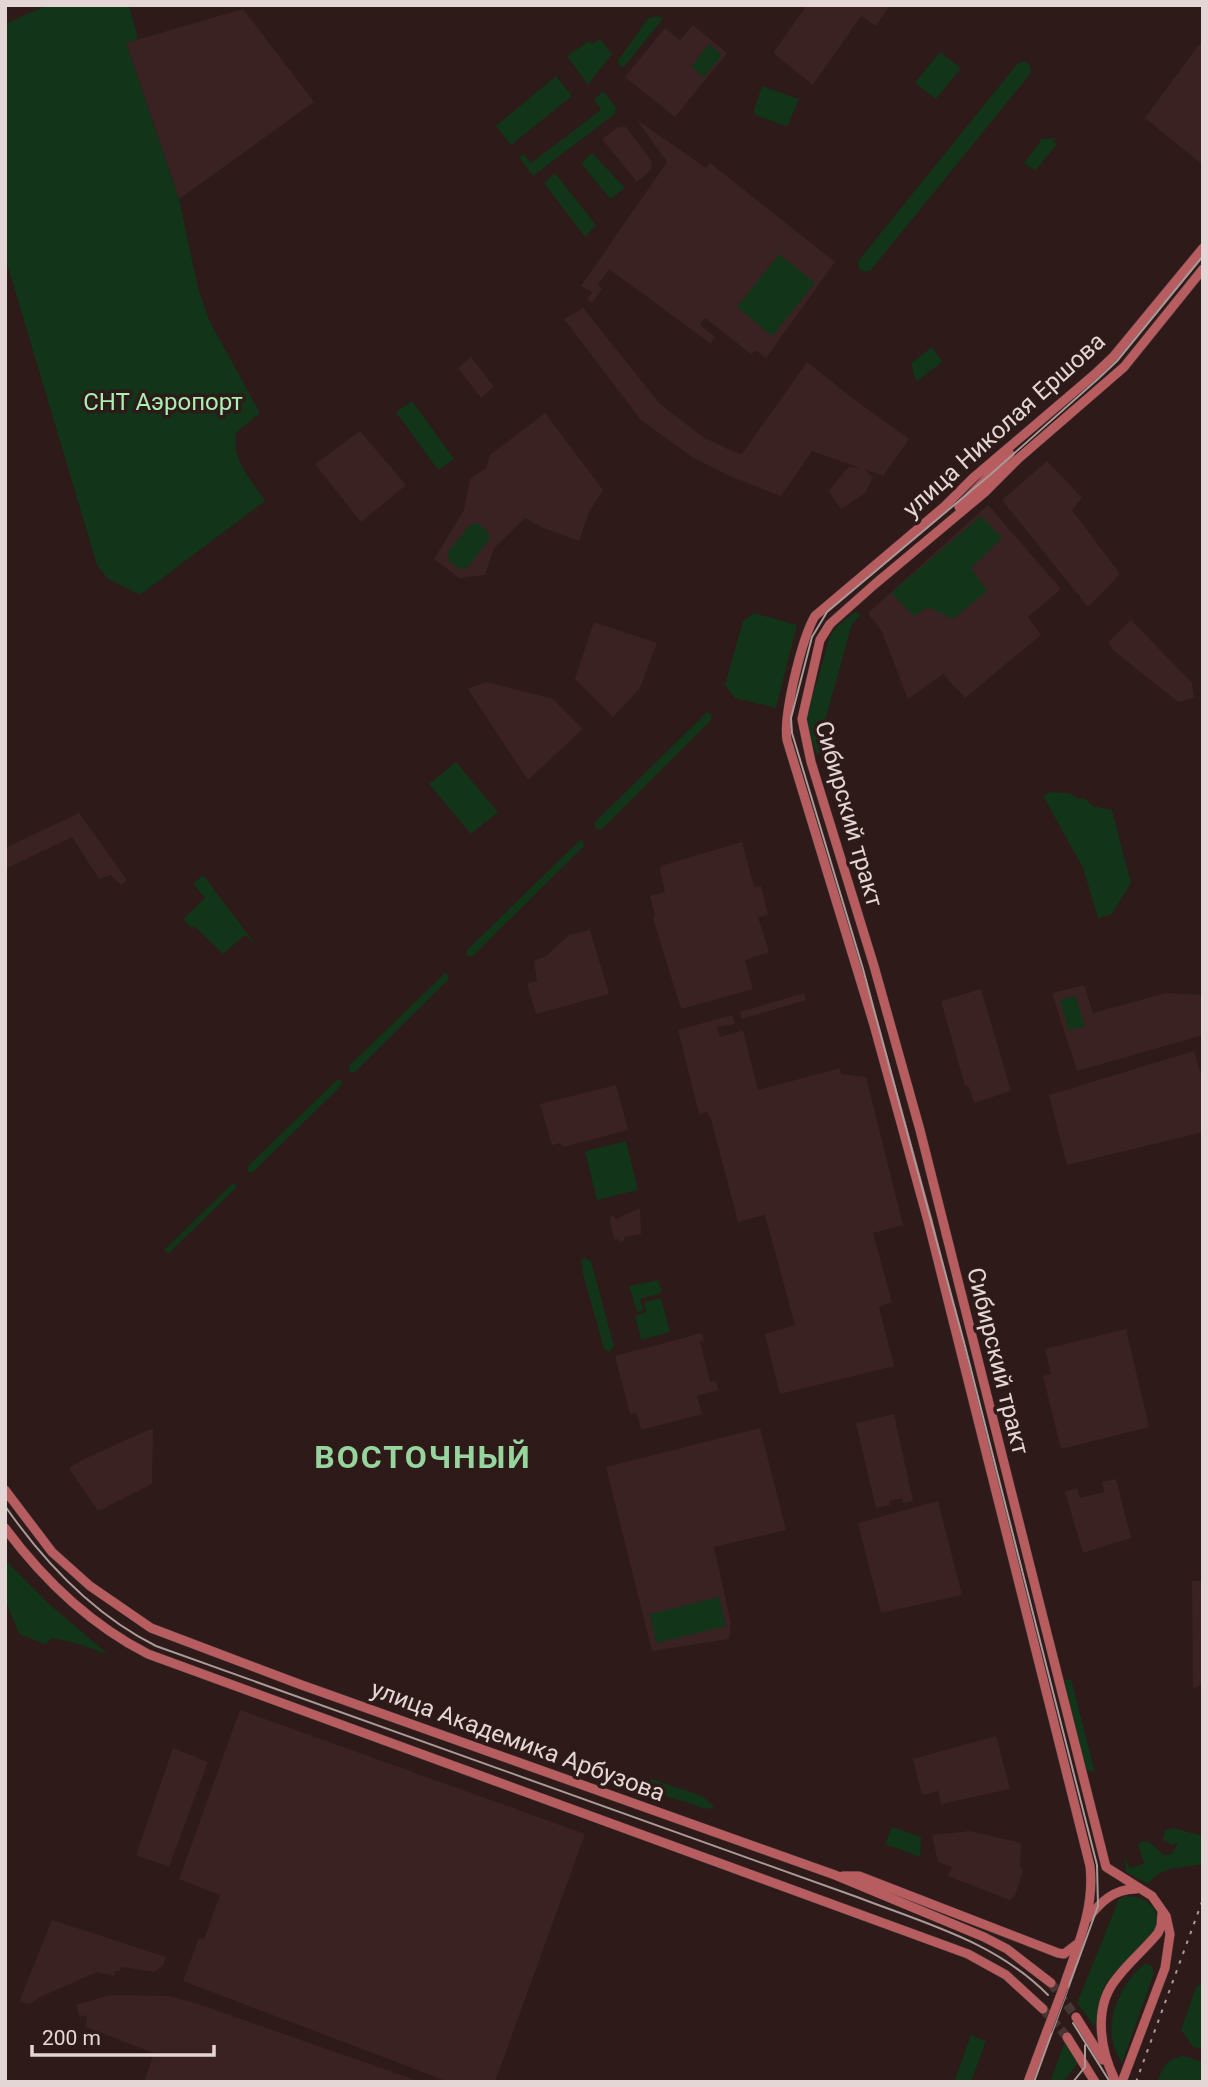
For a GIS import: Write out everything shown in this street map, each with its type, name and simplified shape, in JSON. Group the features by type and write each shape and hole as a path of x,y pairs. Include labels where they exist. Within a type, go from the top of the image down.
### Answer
{"main road":[{"name":"улица Николая Ершова","path":"815,616 1042,422 1113,357 1200,252"},
{"name":"улица Николая Ершова","path":"830,624 985,492 1019,458 1124,367 1203,268"},
{"path":"875,583 980,486 1042,422"},
{"path":"945,506 980,486 1019,458"},
{"name":"Сибирский тракт","path":"815,616 808,632 788,707 788,740 874,1025 966,1370 1090,1866 1092,1891 1086,1920 1028,2082"},
{"name":"Сибирский тракт","path":"830,624 820,640 803,709 804,739 874,966 920,1129 1106,1867 1152,1896 1161,1907"},
{"name":"улица Академика Арбузова","path":"5,1490 52,1552 90,1586 151,1628 299,1684 835,1875 984,1937 1007,1949 1051,1983"},
{"name":"улица Академика Арбузова","path":"5,1528 40,1572 76,1604 111,1632 148,1654 968,1954 1006,1975 1043,2009"},
{"path":"835,1875 859,1876 1058,1953 1069,1951 1078,1943"},
{"path":"1086,1920 1108,1897 1120,1891 1138,1889"},
{"path":"1118,2080 1128,2068 1170,1948 1169,1924 1161,1907"},
{"path":"1118,2080 1102,2050 1103,2008 1115,1980 1158,1933 1162,1917 1161,1907"},
{"path":"1076,2017 1118,2080"},
{"path":"1067,2037 1095,2082"}],"shaded area":[{"path":"807,5 890,5 876,26 861,16 813,85 773,53"},
{"path":"243,9 314,102 179,199 126,43"},
{"path":"693,25 727,53 675,117 625,77 665,28 680,40"},
{"path":"1203,39 1203,165 1145,118"},
{"path":"637,120 706,168 710,163 835,262 766,358 755,350 751,354 705,318 700,325 715,337 710,343 609,269 598,285 602,289 592,303 587,300 592,292 581,286 667,162"},
{"path":"618,127 626,127 652,162 651,170 637,182 602,139"},
{"path":"583,308 660,404 703,437 732,451 742,454 807,362 909,439 883,476 864,469 873,477 865,493 841,509 829,491 848,467 860,468 812,451 781,496 732,477 692,457 641,420 564,319"},
{"path":"471,357 494,387 481,398 458,368"},
{"path":"545,413 603,490 589,512 579,541 525,518 494,548 485,575 459,578 434,559 464,510 470,479 486,468 490,455"},
{"path":"360,431 406,485 361,522 315,464"},
{"path":"1047,461 1082,498 1072,510 1120,574 1088,607 1002,500"},
{"path":"988,505 1061,589 1028,617 1041,635 965,698 943,674 908,699 882,632 868,613"},
{"path":"1131,620 1192,683 1194,698 1178,702 1114,651 1108,642"},
{"path":"594,622 657,643 640,688 613,717 575,679"},
{"path":"486,682 553,699 583,729 528,780 468,689"},
{"path":"79,813 127,880 121,885 111,875 99,879 72,837 5,869 5,848"},
{"path":"742,842 754,887 761,886 768,915 758,917 769,952 745,960 753,989 681,1009 653,918 655,916 650,896 665,892 661,866"},
{"path":"590,930 609,994 536,1014 527,984 537,981 534,961 546,956 569,935"},
{"path":"1084,985 1093,1013 1166,993 1203,995 1203,1035 1077,1071 1052,993"},
{"path":"981,989 1011,1091 974,1103 969,1087 965,1086 941,1001"},
{"path":"804,993 806,1000 742,1019 740,1012"},
{"path":"732,1015 735,1024 717,1027 720,1037 743,1030 758,1090 840,1068 841,1074 866,1077 903,1225 873,1233 892,1302 879,1307 894,1366 780,1394 765,1334 795,1325 765,1215 738,1222 711,1119 707,1112 699,1114 678,1030"},
{"path":"1194,1051 1203,1081 1203,1132 1067,1165 1049,1095"},
{"path":"616,1085 628,1130 563,1147 561,1143 552,1145 540,1104"},
{"path":"640,1208 641,1234 624,1237 625,1241 614,1240 611,1216 616,1219"},
{"path":"1126,1329 1149,1427 1061,1449 1043,1376 1051,1374 1045,1349"},
{"path":"702,1333 704,1341 700,1342 710,1382 716,1381 718,1390 697,1396 702,1414 641,1430 637,1413 630,1414 615,1356"},
{"path":"894,1414 913,1501 903,1503 902,1498 889,1501 890,1505 876,1508 856,1423"},
{"path":"153,1428 152,1484 98,1511 69,1468"},
{"path":"760,1428 786,1530 714,1547 731,1623 729,1639 652,1651 606,1467"},
{"path":"1116,1479 1131,1538 1083,1553 1065,1492 1077,1488 1080,1498 1104,1492 1102,1482"},
{"path":"938,1501 962,1595 881,1613 858,1523"},
{"path":"1192,1581 1203,1581 1203,1685 1193,1688"},
{"path":"240,1710 585,1834 495,2082 449,2082 183,1981 199,1938 204,1939 220,1895 179,1879"},
{"path":"996,1736 1010,1789 941,1804 938,1791 922,1795 913,1759"},
{"path":"173,1748 208,1762 169,1867 136,1855"},
{"path":"970,1831 1021,1843 1020,1866 1023,1871 1015,1895 1010,1900 948,1876 952,1867 938,1862 932,1835"},
{"path":"52,1920 166,1957 163,1966 154,1972 121,1967 113,1976 97,1972 30,2004 19,2002"},
{"path":"110,1995 169,1996 195,2003 421,2082 144,2082 154,2053 86,2027 87,2015 80,2017 76,2005"}],"green space":[{"name":"СНТ Аэропорт","path":"48,5 129,5 138,39 126,43 179,199 198,288 210,322 260,413 236,433 235,443 243,469 265,501 140,595 107,578 97,565 5,257 5,24"},
{"path":"659,16 663,19 623,68 617,62 648,18"},
{"path":"600,39 612,54 588,85 567,56 589,41 592,44"},
{"path":"709,44 722,55 704,77 691,67"},
{"path":"940,52 961,68 936,99 915,83"},
{"path":"1024,61 1030,65 1031,73 871,270 860,270 859,260 1018,63"},
{"path":"556,76 572,96 511,145 496,126"},
{"path":"762,86 799,99 788,125 755,115 754,110"},
{"path":"603,91 616,107 615,114 533,176 519,157 523,154 531,163 601,110 594,100"},
{"path":"1056,138 1053,141 1057,144 1035,171 1024,163 1040,139"},
{"path":"592,153 625,188 610,199 581,163"},
{"path":"555,173 596,225 585,237 544,183"},
{"path":"779,254 815,283 772,336 737,307"},
{"path":"932,347 942,362 916,382 911,363"},
{"path":"412,401 454,459 438,470 396,412"},
{"path":"981,516 1002,538 971,568 987,591 953,619 928,607 914,616 891,593"},
{"path":"478,523 489,533 489,540 467,568 459,569 449,561 448,552 470,525"},
{"path":"856,611 861,615 852,624 820,739 822,752 816,754 807,716 830,636 836,627"},
{"path":"754,613 797,625 776,708 735,698 725,685 743,621"},
{"path":"707,712 712,715 711,720 602,829 595,829 595,822"},
{"path":"456,762 498,812 471,834 429,784"},
{"path":"1051,792 1069,793 1079,799 1084,798 1093,806 1112,810 1131,883 1112,914 1098,918 1083,868 1043,796"},
{"path":"580,840 584,842 583,847 473,956 467,956 467,950"},
{"path":"203,875 256,945 245,935 223,954 183,919 205,898 193,884"},
{"path":"445,973 449,975 448,980 355,1072 349,1072 349,1066"},
{"path":"1075,995 1085,1026 1069,1031 1060,1000"},
{"path":"338,1079 342,1081 341,1086 253,1172 247,1172 248,1166"},
{"path":"626,1141 638,1190 597,1200 585,1151"},
{"path":"233,1183 236,1188 168,1254 164,1250"},
{"path":"584,1258 591,1261 614,1346 609,1352 604,1349 583,1274 581,1260"},
{"path":"658,1280 662,1293 640,1299 643,1310 637,1312 629,1286"},
{"path":"661,1298 670,1332 641,1340 635,1316 646,1312 644,1302"},
{"path":"5,1560 49,1604 109,1655 75,1643 52,1638 45,1644 19,1634 5,1599"},
{"path":"719,1597 726,1626 656,1643 650,1614"},
{"path":"1071,1679 1095,1772 1086,1770 1064,1680"},
{"path":"652,1779 702,1796 714,1806 711,1809 703,1808 648,1790 646,1784"},
{"path":"892,1827 921,1837 920,1857 885,1844"},
{"path":"1174,1828 1203,1836 1203,1864 1166,1871 1148,1884 1126,1872 1124,1856 1130,1868 1144,1864 1138,1844 1142,1841 1149,1842 1164,1855 1172,1854 1178,1842 1172,1845 1163,1840 1165,1830"},
{"path":"1126,1896 1142,1899 1151,1905 1157,1918 1155,1928 1105,1985 1095,2027 1077,2003 1119,1899"},
{"path":"1145,1964 1152,1966 1154,1973 1122,2063 1113,2041 1111,2027 1115,2007 1131,1978"},
{"path":"1203,1982 1203,2049 1193,2047 1181,2030 1196,1987"},
{"path":"971,2035 986,2041 971,2082 954,2082"},
{"path":"1065,2041 1078,2063 1063,2082 1050,2082"},
{"path":"1184,2056 1203,2062 1203,2082 1157,2082 1166,2064"}],"tunnel":[{"path":"1051,1983 1076,2017"},
{"path":"1043,2009 1067,2037"}],"tram line":[{"path":"1034,2082 1098,1906 1097,1865 965,1346 863,969 792,733 791,718 812,637 827,612 991,474 1117,361 1203,256"},
{"path":"5,1506 36,1547 91,1603 156,1646 933,1925 1006,1961 1048,1995"},
{"path":"1073,2023 1110,2082"},
{"path":"1073,2082 1085,2067 1085,2045"}],"railway":[{"path":"1136,2082 1203,1899"}],"district":[{"name":"ВОСТОЧНЫЙ","path":"423,1457"}]}
